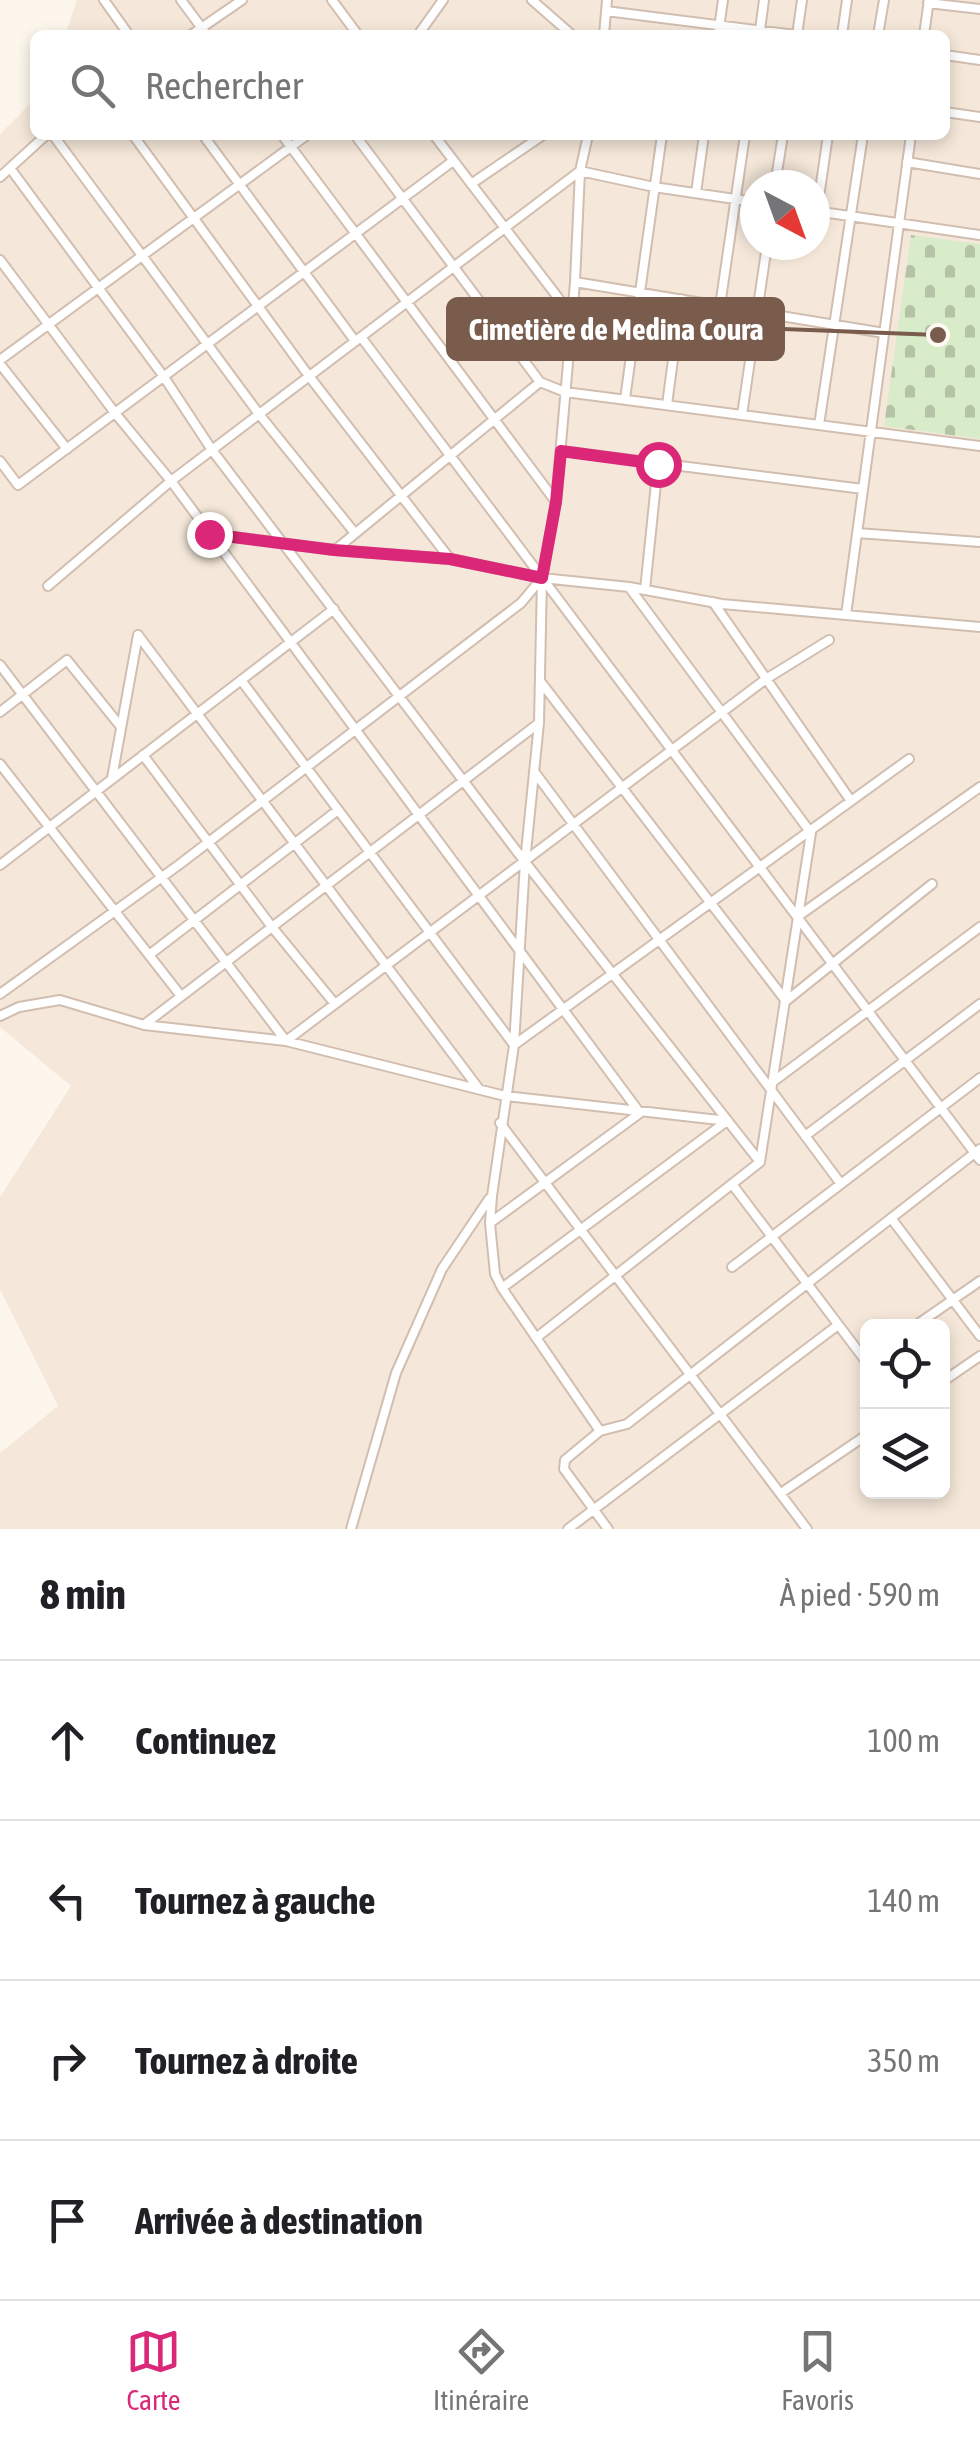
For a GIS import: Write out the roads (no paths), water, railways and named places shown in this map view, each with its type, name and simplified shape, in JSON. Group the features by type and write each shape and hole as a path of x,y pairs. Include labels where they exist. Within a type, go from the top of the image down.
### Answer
{"street":[{"path":"104,0 126,30"},
{"path":"181,0 204,30"},
{"path":"206,30 242,0"},
{"path":"332,0 354,30"},
{"path":"422,30 443,0"},
{"path":"532,0 566,30"},
{"path":"604,30 607,0"},
{"path":"719,30 723,0"},
{"path":"759,30 764,0"},
{"path":"797,30 802,0"},
{"path":"843,30 846,0"},
{"path":"879,30 884,0"},
{"path":"925,30 929,2 980,10"},
{"path":"606,11 749,30"},
{"path":"950,56 980,60"},
{"path":"950,113 980,117"},
{"path":"0,177 44,140"},
{"path":"54,140 259,414 354,532"},
{"path":"137,140 309,376 450,559"},
{"path":"208,140 304,272 450,456 978,1154 626,1424 600,1431 565,1460 564,1469 608,1529"},
{"path":"286,140 556,502"},
{"path":"67,449 0,362 299,140"},
{"path":"359,140 540,382 565,392 980,446"},
{"path":"438,140 572,316"},
{"path":"471,184 537,140"},
{"path":"587,140 580,171 575,282 556,502 542,578 539,723 525,862 514,1045 500,1123 490,1224 496,1274 502,1288 600,1431"},
{"path":"625,400 661,140"},
{"path":"696,193 703,140"},
{"path":"720,306 744,140"},
{"path":"778,170 782,140"},
{"path":"822,170 827,140"},
{"path":"819,425 862,140"},
{"path":"846,615 910,140"},
{"path":"0,461 18,485 453,161"},
{"path":"907,162 980,174"},
{"path":"10,168 164,377 212,450 525,862 760,1162"},
{"path":"48,586 171,481 580,171 740,200"},
{"path":"830,213 980,235"},
{"path":"0,260 171,481 288,644 640,1113"},
{"path":"742,415 765,260"},
{"path":"575,282 884,333"},
{"path":"667,405 680,299"},
{"path":"334,550 540,382"},
{"path":"561,451 863,490"},
{"path":"645,590 658,464"},
{"path":"858,532 980,542"},
{"path":"209,534 334,550 450,559 542,578 629,587 712,602 980,627"},
{"path":"0,994 163,877 521,603 542,578"},
{"path":"536,1338 760,1162 810,834 629,587"},
{"path":"712,602 851,801"},
{"path":"0,865 334,609"},
{"path":"112,779 138,635 478,1089"},
{"path":"286,1041 766,679 829,640"},
{"path":"0,712 68,660 121,727"},
{"path":"0,664 286,1041"},
{"path":"539,679 786,1001"},
{"path":"241,680 514,1045"},
{"path":"144,1025 539,723"},
{"path":"144,755 272,928 335,1004"},
{"path":"514,1045 909,759"},
{"path":"0,764 181,996"},
{"path":"535,774 841,1184"},
{"path":"797,918 980,787"},
{"path":"149,955 338,810"},
{"path":"786,1001 932,884"},
{"path":"774,1081 980,927"},
{"path":"0,1016 19,1007 60,1000 144,1025 286,1041 506,1096 728,1121"},
{"path":"805,1136 980,1004"},
{"path":"732,1266 980,1078"},
{"path":"490,1224 640,1113"},
{"path":"502,1288 728,1121"},
{"path":"500,1123 807,1529"},
{"path":"732,1184 860,1354"},
{"path":"352,1529 396,1373 442,1269 492,1196"},
{"path":"891,1218 980,1336"},
{"path":"925,1319 980,1281"},
{"path":"568,1529 838,1325"},
{"path":"950,1377 980,1356"},
{"path":"780,1493 860,1439"}],"place":[{"name":"Cimetière de Medina Coura","path":"938,335"}]}
